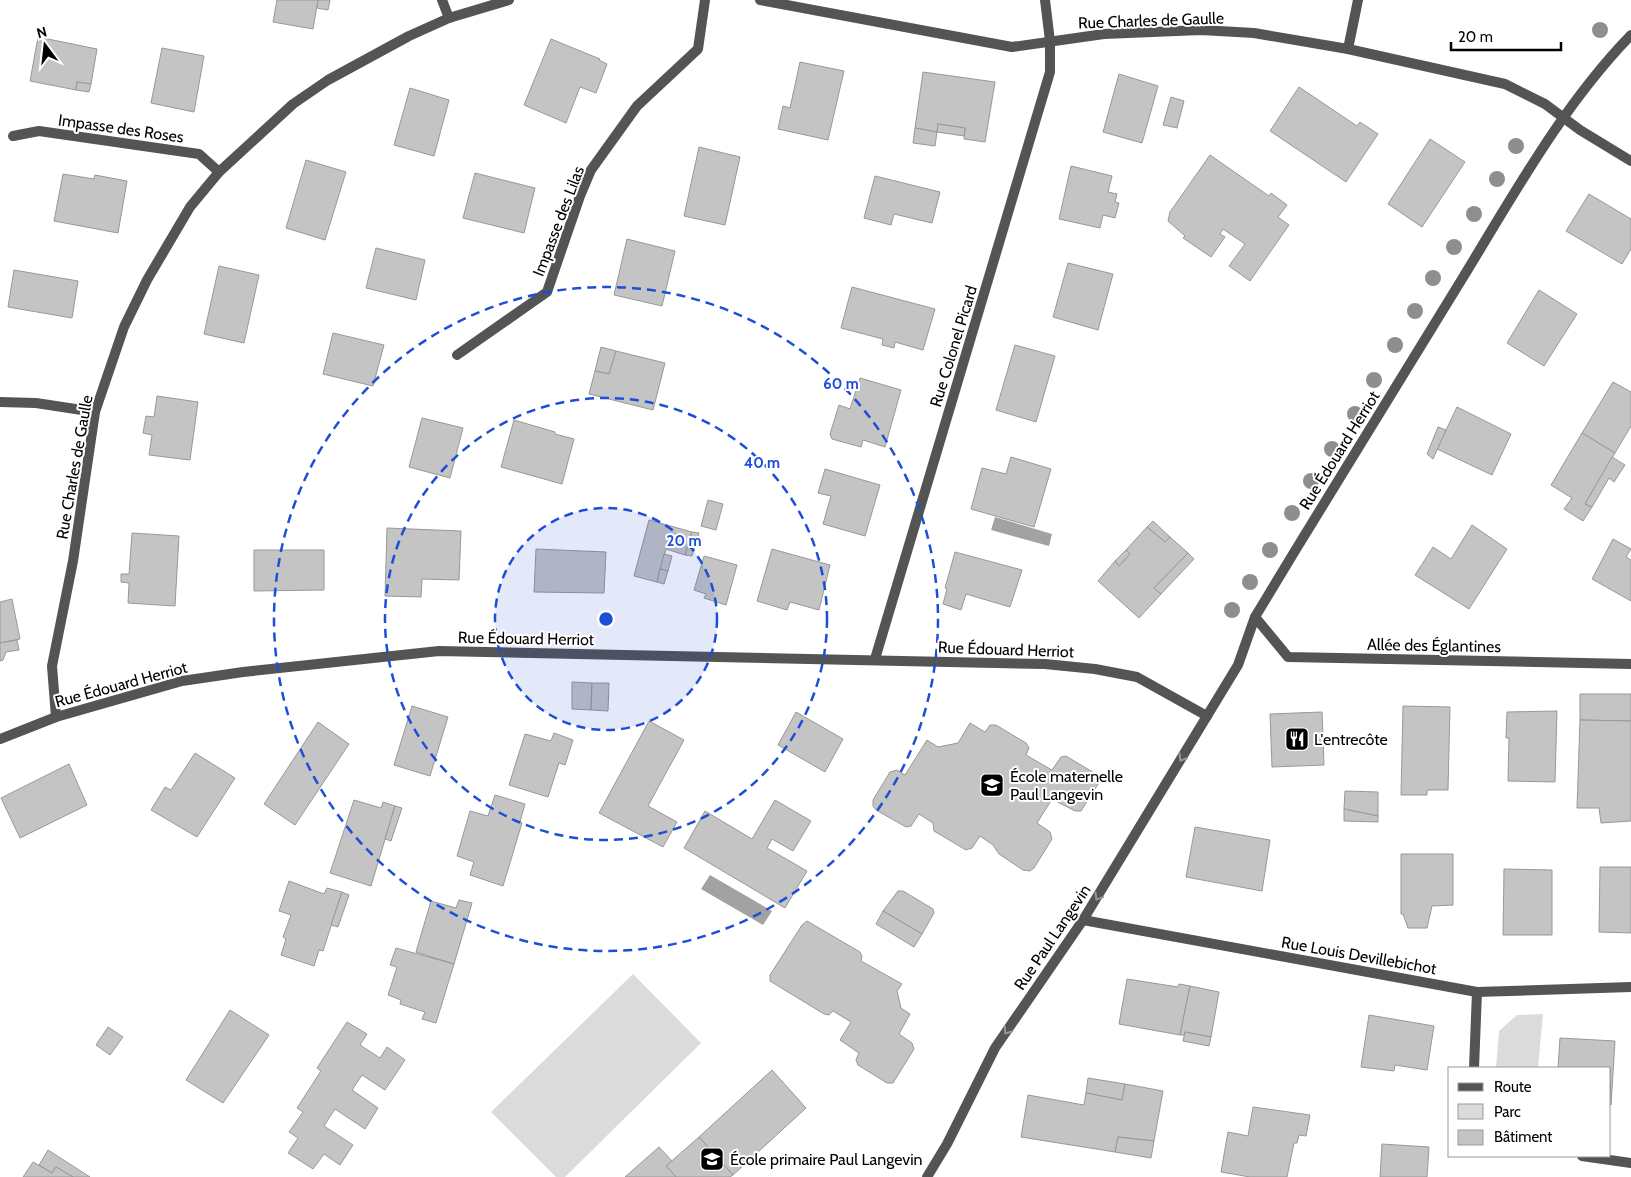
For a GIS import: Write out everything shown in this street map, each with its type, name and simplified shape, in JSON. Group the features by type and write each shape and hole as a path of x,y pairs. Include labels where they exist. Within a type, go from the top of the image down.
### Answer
{"street":[{"path":"442,0 449,18"},
{"name":"Rue Charles de Gaulle","path":"56,717 52,666 73,561 95,412 124,327 147,280 190,207 219,172 294,104 328,80 409,36 449,18 509,0"},
{"name":"Impasse des Lilas","path":"457,355 547,292 580,196 591,170 637,106 698,49 705,0"},
{"name":"Rue Charles de Gaulle","path":"760,0 1012,47 1104,34 1200,30 1254,33 1348,49 1505,84 1545,104 1580,130 1631,161"},
{"name":"Rue Colonel Picard","path":"875,659 1050,72 1050,41 1045,0"},
{"path":"1348,49 1358,0"},
{"name":"Rue Édouard Herriot","path":"0,739 56,717 182,681 243,672 439,651 1045,664 1095,669 1137,677 1207,716 1238,665 1255,617 1512,198 1564,117 1631,35"},
{"name":"Impasse des Roses","path":"13,136 40,131 199,154 219,172"},
{"path":"0,402 36,403 95,412"},
{"name":"Allée des Églantines","path":"1255,617 1288,657 1631,664"},
{"name":"Rue Paul Langevin","path":"927,1177 947,1144 995,1048 1083,920 1207,716"},
{"name":"Rue Louis Devillebichot","path":"1083,920 1477,992 1631,987"},
{"path":"1474,1067 1477,992"},
{"path":"1589,1157 1631,1163"}],"green space":[{"path":"633,974 701,1043 565,1177 556,1177 491,1112"},
{"path":"1543,1014 1538,1067 1496,1067 1499,1031 1517,1015"}],"shaded area":[{"path":"995,517 1052,534 1049,546 991,530"},
{"path":"710,875 772,911 763,925 701,889"}],"building":[{"path":"277,0 318,0 313,29 273,22"},
{"path":"318,0 330,0 328,10 317,8"},
{"path":"38,37 97,49 91,84 77,82 76,90 30,81"},
{"path":"551,39 600,59 607,64 596,93 580,87 566,123 524,105"},
{"path":"162,48 204,56 194,112 151,103"},
{"path":"800,62 844,71 828,140 778,129 783,106 790,108"},
{"path":"923,72 995,82 985,142 964,139 965,128 938,124 937,132 915,128"},
{"path":"1119,74 1158,86 1142,143 1103,132"},
{"path":"77,82 91,84 89,92 76,90"},
{"path":"1299,87 1357,126 1360,122 1378,134 1346,182 1270,131"},
{"path":"410,88 449,100 434,156 394,145"},
{"path":"1171,97 1184,101 1177,128 1163,125"},
{"path":"938,124 965,128 964,136 937,132"},
{"path":"915,128 937,132 935,146 913,143"},
{"path":"1430,139 1465,162 1422,227 1388,204"},
{"path":"699,147 740,157 725,225 684,216"},
{"path":"1210,155 1269,196 1271,193 1287,205 1278,217 1289,225 1250,281 1229,266 1245,244 1223,229 1220,234 1225,237 1211,257 1183,238 1185,236 1168,221 1170,212"},
{"path":"306,160 346,172 325,240 286,228"},
{"path":"1071,166 1112,176 1108,192 1117,194 1115,202 1119,203 1115,218 1103,215 1100,228 1059,219"},
{"path":"475,173 535,188 524,233 463,218"},
{"path":"63,174 94,179 95,175 127,181 118,233 54,221"},
{"path":"875,176 940,192 932,223 894,214 891,225 864,218"},
{"path":"1589,194 1631,219 1631,249 1622,264 1566,231"},
{"path":"627,239 675,251 662,306 614,295"},
{"path":"376,248 425,260 416,300 366,288"},
{"path":"1068,263 1113,274 1098,330 1053,317"},
{"path":"219,266 259,275 244,343 204,334"},
{"path":"14,270 78,281 72,318 8,307"},
{"path":"852,287 935,309 923,350 895,342 894,348 882,345 883,339 841,328"},
{"path":"1539,290 1577,314 1544,366 1507,343"},
{"path":"333,333 384,345 373,386 323,374"},
{"path":"1015,345 1055,356 1036,422 996,410"},
{"path":"601,347 616,351 609,374 595,371"},
{"path":"616,351 665,363 653,410 589,394 595,371 609,374"},
{"path":"860,378 901,390 885,447 863,440 861,447 832,439 830,434 839,405 850,409"},
{"path":"1613,382 1631,392 1631,426 1615,453 1582,433"},
{"path":"157,396 198,402 190,460 149,455 152,435 143,433 146,416 154,417"},
{"path":"1457,407 1511,434 1492,475 1437,449"},
{"path":"422,418 463,428 450,478 409,467"},
{"path":"514,420 574,439 562,484 501,467"},
{"path":"1438,427 1446,430 1433,459 1427,454"},
{"path":"1582,433 1615,453 1585,504 1592,507 1583,521 1564,509 1572,498 1551,485"},
{"path":"1011,457 1051,469 1034,527 971,509 982,468 1006,474"},
{"path":"1612,457 1625,465 1614,482 1609,478 1592,507 1585,504"},
{"path":"825,469 880,485 865,536 823,524 831,496 818,493"},
{"path":"708,500 723,504 716,530 701,526"},
{"path":"649,520 692,532 685,555 666,549 657,582 634,576"},
{"path":"1153,521 1170,537 1165,542 1147,527"},
{"path":"1472,525 1507,549 1469,609 1415,575 1433,547 1451,559"},
{"path":"1147,527 1165,542 1170,537 1188,553 1154,588 1161,594 1139,618 1098,581 1115,561 1119,566 1130,554 1126,550"},
{"path":"387,528 461,531 459,580 422,579 421,597 385,596"},
{"path":"692,532 699,533 692,556 685,555"},
{"path":"132,533 179,536 175,606 128,603 129,583 121,582 121,574 129,574"},
{"path":"1613,539 1631,549 1626,557 1631,560 1631,601 1592,579"},
{"path":"536,549 606,552 604,593 534,592"},
{"path":"772,549 830,565 819,610 790,602 787,610 757,601"},
{"path":"254,550 324,550 324,590 254,591"},
{"path":"1126,550 1130,554 1119,566 1115,561"},
{"path":"955,552 1022,570 1010,607 966,594 961,610 943,604 947,589 945,588"},
{"path":"1188,553 1194,559 1161,594 1154,588"},
{"path":"664,554 672,556 668,571 660,569"},
{"path":"704,556 737,565 726,605 704,598 706,594 694,590"},
{"path":"660,569 668,571 664,584 657,582"},
{"path":"12,599 20,639 0,643 0,602"},
{"path":"17,640 19,650 6,652 3,660 0,661 0,643"},
{"path":"572,682 592,683 591,710 572,709"},
{"path":"592,683 609,683 608,711 591,710"},
{"path":"1580,694 1631,694 1631,721 1580,720"},
{"path":"412,706 448,717 430,776 394,765"},
{"path":"1403,706 1450,707 1448,790 1427,790 1427,795 1401,795"},
{"path":"1557,711 1555,782 1508,781 1509,738 1506,738 1507,712"},
{"path":"796,712 843,739 825,772 778,745"},
{"name":"L'entrecôte","path":"1322,712 1324,765 1272,767 1270,714"},
{"path":"1580,720 1631,721 1631,821 1601,823 1599,808 1577,808"},
{"path":"649,721 684,740 648,806 677,822 663,847 599,813"},
{"path":"318,722 349,744 295,825 264,804"},
{"path":"970,723 985,732 990,725 996,725 1026,743 1029,748 1026,755 1052,770 1061,757 1066,756 1101,777 1081,811 1075,811 1052,799 1037,823 1050,832 1052,839 1034,868 1030,871 1023,870 999,854 993,845 980,836 972,848 966,850 934,831 933,823 919,814 911,826 906,827 876,810 873,806 873,800 890,772 897,770 905,775 927,740 938,747 958,743"},
{"path":"554,733 573,740 565,765 559,763 548,797 509,785 525,734 551,741"},
{"path":"195,753 235,778 197,837 151,810 165,787 171,790"},
{"path":"69,764 87,805 20,838 1,798"},
{"path":"1345,791 1378,792 1378,816 1344,809"},
{"path":"495,795 525,804 520,822 522,823 503,886 470,875 474,862 457,856 470,811 488,816"},
{"path":"354,800 381,808 383,802 395,806 371,886 330,873"},
{"path":"775,800 811,821 793,851 772,839 767,848 807,871 785,908 684,848 705,811 752,839"},
{"path":"395,806 402,808 391,841 385,839"},
{"path":"1344,809 1378,816 1378,822 1344,821"},
{"path":"1195,827 1270,840 1262,891 1186,877"},
{"path":"1401,854 1453,854 1453,905 1432,906 1427,928 1408,928 1403,914 1401,914"},
{"path":"1600,867 1631,867 1631,933 1599,932"},
{"path":"1504,869 1552,870 1552,935 1503,935"},
{"path":"289,881 324,894 327,888 342,892 323,951 319,950 314,966 281,955 286,939 283,937 291,915 279,911"},
{"path":"898,891 903,891 933,909 934,913 922,934 883,911"},
{"path":"342,892 349,895 338,927 331,925"},
{"path":"459,900 472,903 454,964 416,952 431,901 456,908"},
{"path":"883,911 922,934 914,947 876,924"},
{"path":"807,921 860,952 862,956 861,961 902,984 897,991 901,1008 910,1014 899,1034 912,1043 914,1049 893,1083 887,1083 858,1065 856,1060 859,1053 840,1040 851,1022 833,1011 829,1015 824,1014 770,981 770,975 802,925"},
{"path":"396,948 454,964 436,1023 422,1019 425,1012 400,1004 401,1000 388,995 397,967 390,965"},
{"path":"1127,979 1178,987 1179,984 1190,986 1180,1035 1119,1024"},
{"path":"1190,986 1219,992 1211,1037 1185,1032 1184,1035 1180,1035"},
{"path":"230,1010 269,1035 223,1103 186,1080"},
{"path":"1369,1015 1434,1026 1427,1070 1395,1065 1394,1071 1361,1067"},
{"path":"347,1022 367,1034 360,1045 380,1058 387,1047 405,1060 385,1090 362,1075 352,1090 378,1108 365,1129 335,1109 324,1126 353,1145 340,1165 324,1154 313,1169 288,1153 298,1138 289,1132 303,1112 297,1108 321,1071 317,1068"},
{"path":"108,1027 123,1037 110,1055 96,1045"},
{"path":"1185,1032 1211,1037 1209,1046 1183,1041"},
{"path":"1560,1038 1615,1041 1611,1105 1611,1067 1558,1067"},
{"path":"772,1070 806,1108 733,1175 699,1137"},
{"path":"1088,1078 1125,1084 1122,1100 1086,1093"},
{"path":"1125,1084 1163,1091 1154,1141 1118,1137 1115,1152 1021,1137 1028,1095 1084,1105 1086,1093 1122,1100"},
{"path":"1253,1107 1310,1115 1306,1136 1299,1135 1297,1143 1294,1143 1287,1177 1250,1177 1221,1172 1228,1132 1248,1136"},
{"path":"699,1137 733,1175 730,1177 676,1177 666,1166"},
{"path":"1118,1137 1154,1141 1151,1158 1115,1152"},
{"path":"1382,1144 1429,1147 1427,1177 1380,1177"},
{"path":"659,1147 672,1161 666,1166 676,1177 625,1177"},
{"path":"48,1150 90,1177 73,1177 56,1167 52,1173 39,1165"},
{"path":"33,1162 52,1173 56,1167 73,1177 23,1177"}],"place":[{"name":"L'entrecôte","path":"1297,739"},
{"name":"École maternelle Paul Langevin","path":"992,785"},
{"name":"École primaire Paul Langevin","path":"712,1159"}]}
